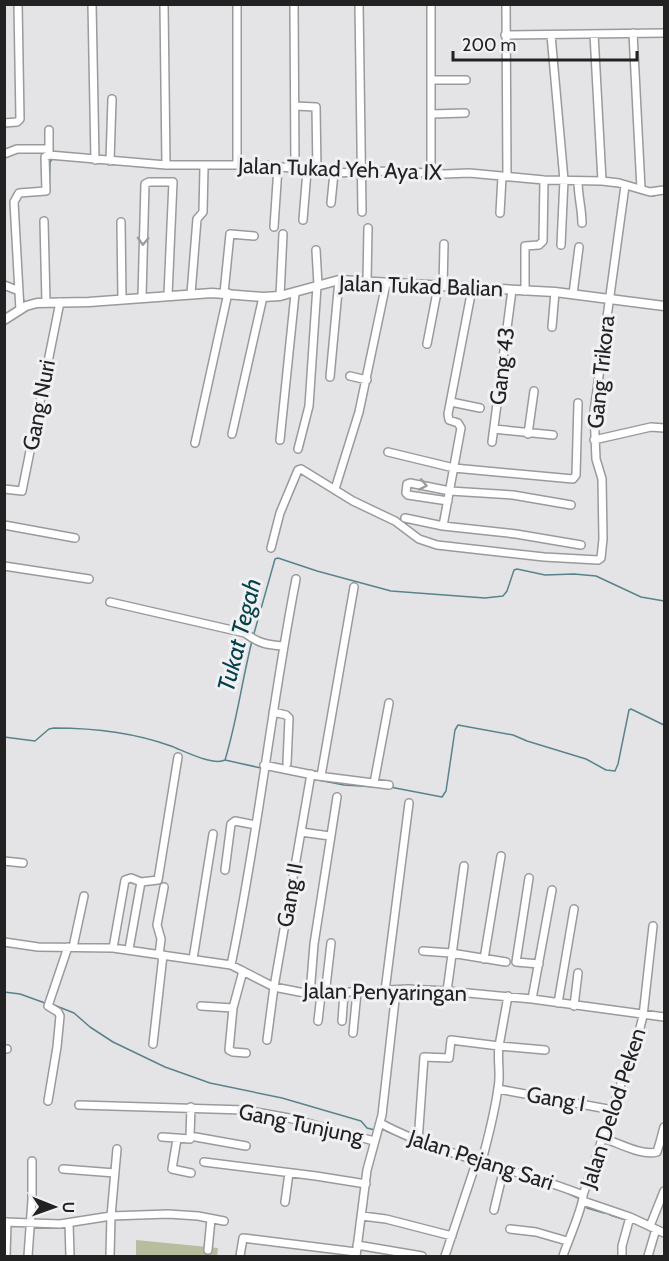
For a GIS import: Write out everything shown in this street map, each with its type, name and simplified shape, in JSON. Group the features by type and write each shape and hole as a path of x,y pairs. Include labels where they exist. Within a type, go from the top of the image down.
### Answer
{"street":[{"path":"4,123 17,122 20,119 18,4"},
{"path":"92,4 95,160"},
{"path":"164,4 166,165"},
{"path":"237,4 237,164"},
{"path":"294,4 295,169"},
{"path":"359,4 362,212"},
{"path":"431,4 431,174"},
{"path":"500,213 505,177 506,4"},
{"path":"633,33 641,189"},
{"path":"505,35 664,33"},
{"path":"594,34 602,182"},
{"path":"552,35 564,180 561,244"},
{"path":"431,80 466,80"},
{"path":"110,161 112,99"},
{"path":"295,106 316,107 317,172"},
{"path":"432,114 465,113"},
{"path":"20,310 15,200 19,193 44,193 46,189 45,157 49,152 49,130"},
{"name":"Jalan Tukad Yeh Aya IX","path":"4,154 17,149 95,160 166,165 237,164 334,175 414,171 431,174 469,173 544,180 602,182 655,192 664,190"},
{"path":"274,227 278,167"},
{"path":"191,294 196,219 203,212 204,168"},
{"path":"303,220 307,171"},
{"path":"331,203 334,175"},
{"path":"525,291 525,246 539,245 543,242 544,180"},
{"path":"578,181 578,201 582,211 582,223"},
{"path":"142,297 145,184 149,182 173,182 168,295"},
{"name":"Gang Trikora","path":"335,489 353,501 395,521 419,539 437,545 544,557 597,560 601,558 602,479 596,459 594,412 625,186"},
{"path":"44,221 46,302"},
{"path":"121,222 122,299"},
{"path":"367,281 368,228"},
{"path":"195,443 226,293 230,234 254,236"},
{"path":"280,296 283,234"},
{"path":"427,344 440,287 444,244"},
{"path":"573,294 579,248"},
{"path":"297,449 309,406 317,285 316,249"},
{"path":"330,378 339,280"},
{"name":"Jalan Tukad Balian","path":"4,320 32,304 46,302 226,293 263,297 280,296 295,294 317,285 339,280 555,292 664,306"},
{"path":"271,548 280,513 298,470 304,470 335,489 367,380 386,284"},
{"path":"4,285 18,291"},
{"path":"443,526 461,428 458,423 448,419 472,289"},
{"name":"Gang 43","path":"492,442 512,290"},
{"path":"552,327 555,292"},
{"path":"280,440 295,294"},
{"path":"232,434 263,297"},
{"name":"Gang Nuri","path":"4,489 22,491 60,302"},
{"path":"350,376 367,380"},
{"path":"528,434 534,391"},
{"path":"451,402 480,408"},
{"path":"388,452 454,468 574,478 578,403"},
{"path":"594,440 651,428 664,428"},
{"path":"494,429 553,435"},
{"path":"448,501 408,495 405,493 407,484 450,491 513,495 571,505"},
{"path":"405,518 443,526 516,534 581,545"},
{"path":"4,525 75,538"},
{"path":"4,566 89,579"},
{"path":"231,965 245,899 264,765 296,579"},
{"path":"321,776 354,587"},
{"path":"110,602 245,633 263,645 283,646"},
{"path":"374,783 389,704"},
{"path":"273,712 289,718 287,763"},
{"path":"113,948 125,880 131,878 141,882 158,880 178,757"},
{"path":"264,765 310,777 321,776 389,785"},
{"name":"Gang II","path":"267,1040 273,987 310,777"},
{"path":"310,994 314,944 337,798"},
{"path":"385,991 409,803"},
{"path":"225,870 231,824 235,821 256,825"},
{"path":"302,832 330,836"},
{"path":"193,959 213,834"},
{"path":"484,959 501,856"},
{"path":"4,861 23,864"},
{"path":"447,991 464,866"},
{"path":"529,878 516,962 539,964"},
{"path":"129,949 141,882"},
{"path":"153,1044 161,955 161,939 157,925 164,887"},
{"path":"532,999 552,890"},
{"path":"48,1101 60,1016 48,1006 71,947 84,896"},
{"path":"558,1003 574,909"},
{"name":"Jalan Delod Peken","path":"563,1257 643,1016 653,926"},
{"name":"Jalan Penyaringan","path":"4,942 38,947 129,949 231,965 273,987 310,994 408,989 447,991 508,996 643,1016 664,1017"},
{"path":"318,1022 331,943"},
{"path":"423,951 506,962"},
{"path":"243,971 233,1008 229,1050 246,1053"},
{"path":"574,1006 578,973"},
{"path":"356,1251 374,1141 380,1123 396,991"},
{"path":"353,1033 357,992"},
{"path":"342,1021 344,993"},
{"path":"445,1257 479,1161 498,1089 499,1069 496,1062 508,996"},
{"path":"201,1006 233,1008"},
{"path":"418,1142 424,1057 449,1058 451,1040 545,1050"},
{"name":"Gang I","path":"498,1089 613,1110"},
{"name":"Gang Tunjung","path":"79,1105 245,1110 266,1113 374,1141"},
{"path":"190,1136 191,1107"},
{"name":"Jalan Pejang Sari","path":"380,1123 418,1142 504,1168 583,1198 664,1233"},
{"path":"603,1138 653,1153 657,1152 662,1142 664,1127"},
{"name":"Gang Tunjung","path":"162,1137 190,1139 190,1136 246,1146"},
{"path":"177,1139 172,1169 191,1173"},
{"path":"110,1257 117,1149"},
{"path":"28,1257 32,1161"},
{"path":"204,1161 366,1184"},
{"path":"494,1210 504,1168"},
{"path":"63,1169 115,1173"},
{"path":"285,1202 290,1173"},
{"path":"648,1257 653,1228 664,1191"},
{"path":"6,1257 6,1222 69,1223 111,1216 168,1214 224,1221"},
{"path":"362,1216 386,1219 452,1236"},
{"path":"622,1257 622,1246 630,1218"},
{"path":"208,1250 211,1219"},
{"path":"69,1223 70,1257"},
{"path":"510,1229 536,1232 567,1241"},
{"path":"240,1257 243,1238 422,1257"}],"green space":[{"path":"136,1240 218,1248 217,1256 136,1256"}],"waterway":[{"path":"49,191 50,162 53,158"},
{"path":"418,176 441,177"},
{"path":"648,195 664,193"},
{"path":"22,292 24,302"},
{"name":"Tukat Tegah","path":"253,637 275,559 278,558 391,591 485,598 503,596 514,570 517,569 545,575 596,576 641,597 664,601"},
{"name":"Tukat Tegah","path":"4,737 35,741 49,729 54,728 99,730 157,741 206,760 225,760 252,641"},
{"path":"390,787 442,797 446,791 455,730 458,725 513,735 586,759 606,770 615,771 629,710 664,725"},
{"path":"225,760 261,768"},
{"path":"271,770 308,778"},
{"path":"313,779 344,785 376,787"},
{"path":"4,992 20,994 45,1003"},
{"path":"54,1005 74,1013 113,1042 165,1067 210,1083 282,1098 361,1121 367,1128 375,1130"},
{"path":"386,1131 401,1137"},
{"path":"565,1192 580,1199"},
{"path":"587,1208 604,1213"},
{"path":"610,1215 626,1220"}]}
